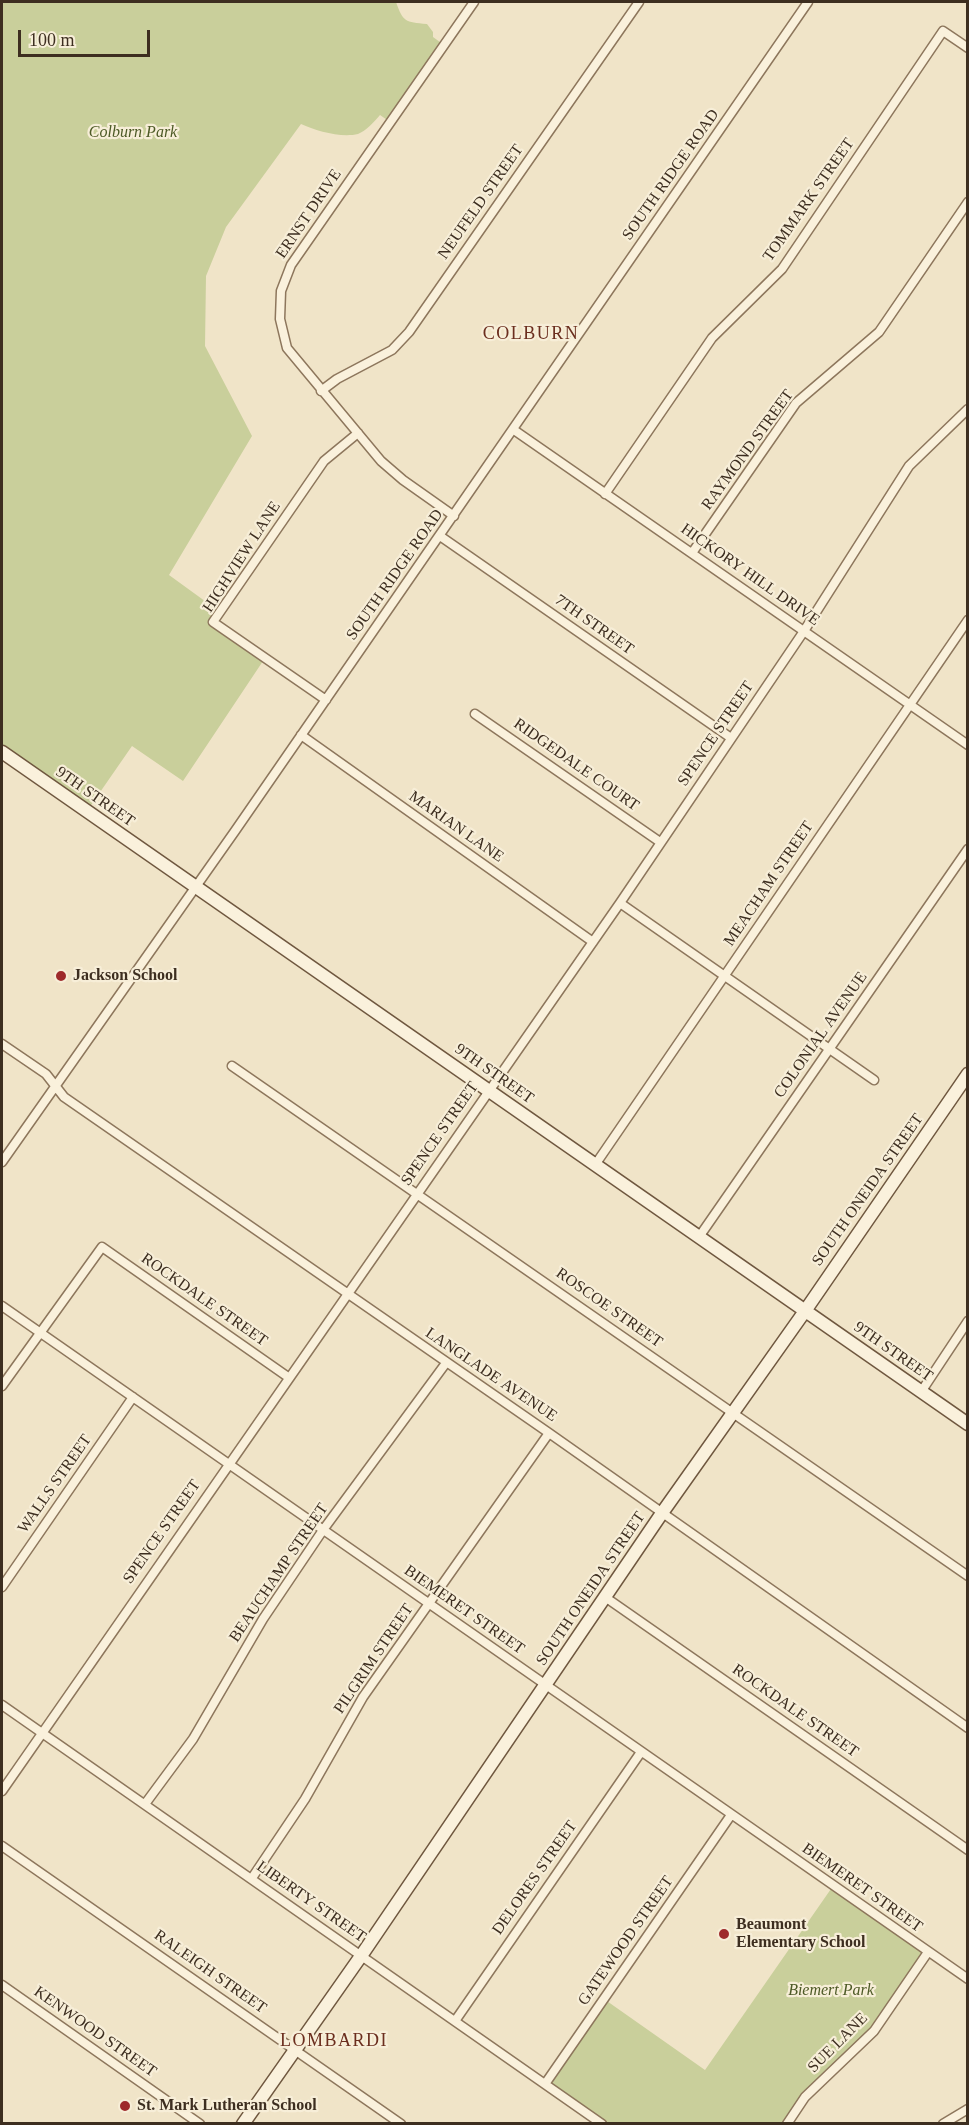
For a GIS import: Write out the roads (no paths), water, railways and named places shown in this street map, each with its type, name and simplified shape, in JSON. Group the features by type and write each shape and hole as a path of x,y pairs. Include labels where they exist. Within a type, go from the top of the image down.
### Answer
{"street":[{"name":"ERNST DRIVE","path":"454,516 403,480 381,461 286,348 280,319 281,291 291,265 474,2"},
{"name":"NEUFELD STREET","path":"321,391 337,379 392,350 409,332 639,2"},
{"name":"SOUTH RIDGE ROAD","path":"2,1162 514,430 808,2"},
{"name":"TOMMARK STREET","path":"606,494 712,338 782,269 943,31 968,48"},
{"name":"RAYMOND STREET","path":"693,552 796,404 879,332 968,202"},
{"name":"SPENCE STREET","path":"2,1791 620,903 804,631 909,466 968,409"},
{"name":"HICKORY HILL DRIVE","path":"514,430 693,552 968,745"},
{"name":"HIGHVIEW LANE","path":"326,700 213,622 324,461 357,434"},
{"name":"7TH STREET","path":"440,536 731,738"},
{"name":"MEACHAM STREET","path":"595,1165 968,620"},
{"name":"RIDGEDALE COURT","path":"475,714 660,842"},
{"name":"MARIAN LANE","path":"302,735 593,942"},
{"name":"9TH STREET","path":"2,752 968,1424"},
{"name":"COLONIAL AVENUE","path":"699,1237 968,849"},
{"path":"620,903 874,1080"},
{"name":"LANGLADE AVENUE","path":"2,1044 46,1074 64,1097 549,1433 968,1728"},
{"name":"ROSCOE STREET","path":"232,1066 968,1576"},
{"name":"SOUTH ONEIDA STREET","path":"243,2124 361,1956 662,1513 805,1311 968,1074"},
{"name":"ROCKDALE STREET","path":"40,1333 102,1247 288,1377"},
{"name":"BIEMERET STREET","path":"2,1306 968,1979"},
{"path":"921,1392 968,1321"},
{"path":"2,1386 40,1333"},
{"name":"BEAUCHAMP STREET","path":"145,1804 194,1738 263,1619 323,1530 446,1363"},
{"name":"WALLS STREET","path":"2,1587 133,1397"},
{"name":"PILGRIM STREET","path":"252,1878 305,1799 363,1697 549,1433"},
{"name":"ROCKDALE STREET","path":"605,1597 968,1850"},
{"name":"LIBERTY STREET","path":"2,1705 602,2124"},
{"name":"DELORES STREET","path":"455,2021 641,1752"},
{"name":"GATEWOOD STREET","path":"545,2084 731,1815"},
{"name":"RALEIGH STREET","path":"2,1846 401,2124"},
{"name":"SUE LANE","path":"787,2124 805,2097 874,2031 928,1952"},
{"name":"KENWOOD STREET","path":"2,1985 200,2124"},
{"path":"943,2124 968,2109"}],"place":[{"name":"Jackson School","path":"61,976"},
{"name":"Beaumont Elementary School","path":"724,1934"},
{"name":"St. Mark Lutheran School","path":"125,2106"}],"district":[{"name":"COLBURN","path":"531,334"},
{"name":"LOMBARDI","path":"334,2041"}],"park label":[{"name":"Colburn Park","path":"133,133"},
{"name":"Biemert Park","path":"831,1991"}]}
